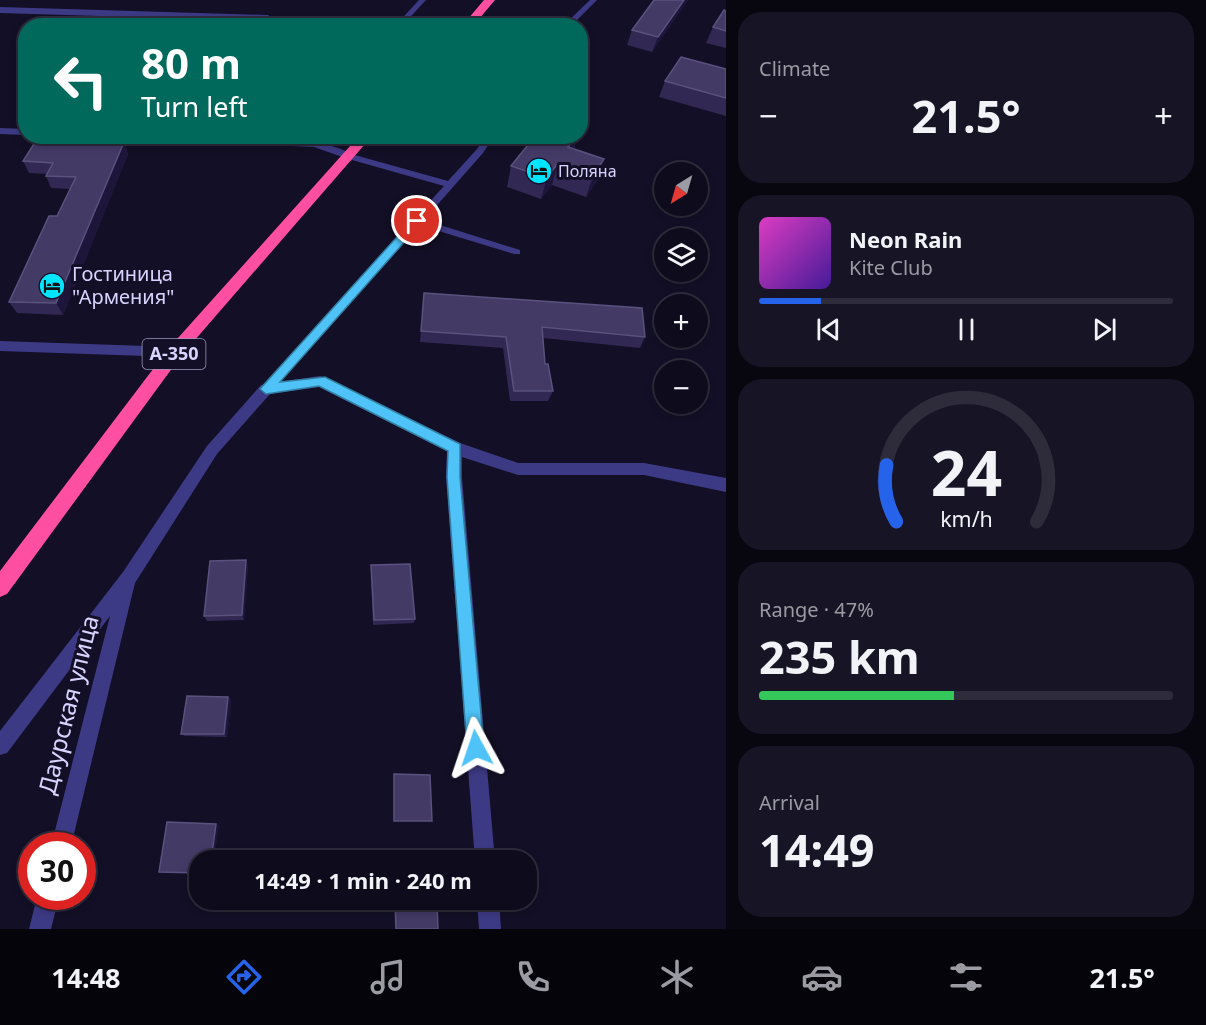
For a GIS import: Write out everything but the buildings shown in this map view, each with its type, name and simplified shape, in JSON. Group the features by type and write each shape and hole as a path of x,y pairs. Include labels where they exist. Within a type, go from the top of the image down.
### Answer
{"highway":[{"path":"474,18 490,0"},
{"name":"А-350","path":"0,587 176,352 359,144"}],"street":[{"path":"0,10 268,18"},
{"path":"0,131 18,132"},
{"path":"322,144 348,156"},
{"path":"1,349 176,352"},
{"path":"0,746 129,578 212,450 266,389 320,381 455,448 518,469 644,469 726,485"},
{"path":"455,448 453,477 484,850"},
{"name":"Даурская улица","path":"65,832 129,578"},
{"path":"40,929 45,910"},
{"path":"489,910 490,929"}],"lane":[{"path":"406,18 423,0"},
{"path":"575,18 594,0"},
{"path":"266,389 485,144"},
{"path":"348,156 450,185"},
{"path":"417,221 517,252"}],"place":[{"name":"Поляна","path":"539,171"},
{"name":"Гостиница \"Армения\"","path":"52,286"}],"route":[{"path":"417,221 266,389 320,381 455,448 453,477 476,748"}]}
